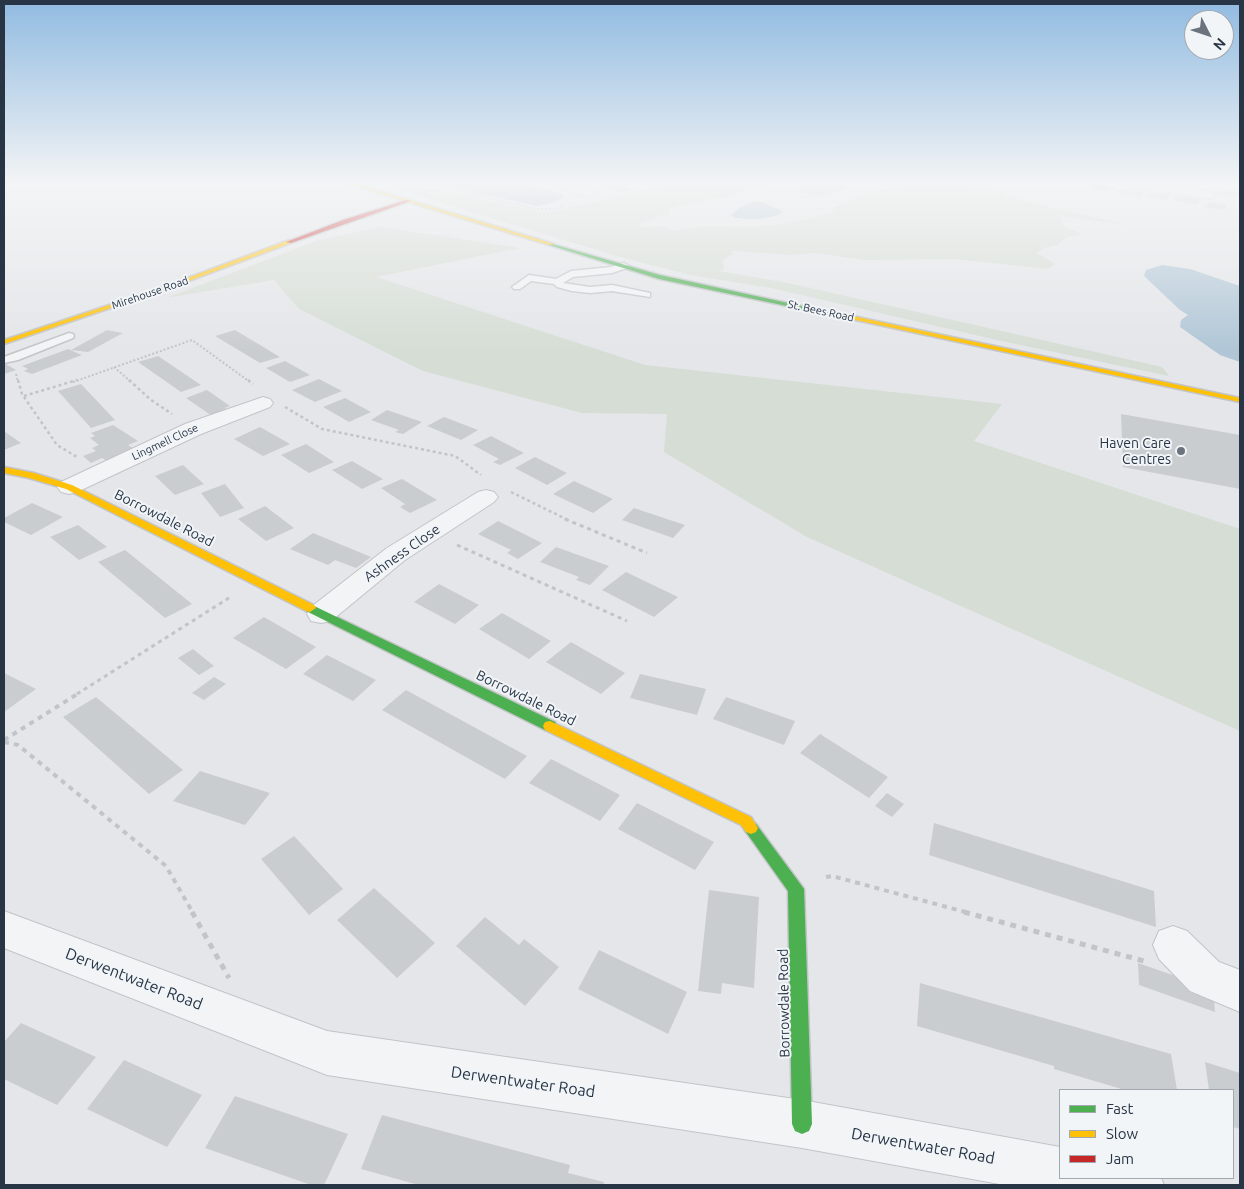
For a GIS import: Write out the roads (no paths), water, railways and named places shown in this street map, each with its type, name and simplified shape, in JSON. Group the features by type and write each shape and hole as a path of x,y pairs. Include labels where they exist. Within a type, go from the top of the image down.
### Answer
{"street":[{"name":"Mirehouse Road","path":"4,342 168,287 295,239"},
{"name":"St. Bees Road","path":"536,239 659,277 1240,400"},
{"name":"Lingmell Close","path":"70,487 193,428 263,403"},
{"name":"Borrowdale Road","path":"4,470 31,475 70,487 321,614 746,821 796,889 802,1124"},
{"name":"Ashness Close","path":"321,614 396,554 429,533 488,489"},
{"name":"Derwentwater Road","path":"4,929 327,1053 802,1124 1059,1171"},
{"path":"1160,954 1205,977 1240,991"},
{"path":"1103,1179 1139,1185"}],"lane":[{"path":"557,282 571,274 612,270 624,266"},
{"path":"517,287 529,278 557,282 560,285 572,288 590,290 612,288 647,294"},
{"path":"4,360 14,358 69,336"}],"water":[{"path":"1162,265 1190,269 1240,286 1240,362 1220,355 1180,327 1181,320 1188,315 1180,310 1144,276 1146,270"}],"place":[{"name":"Haven Care Centres","path":"1181,451"}]}
